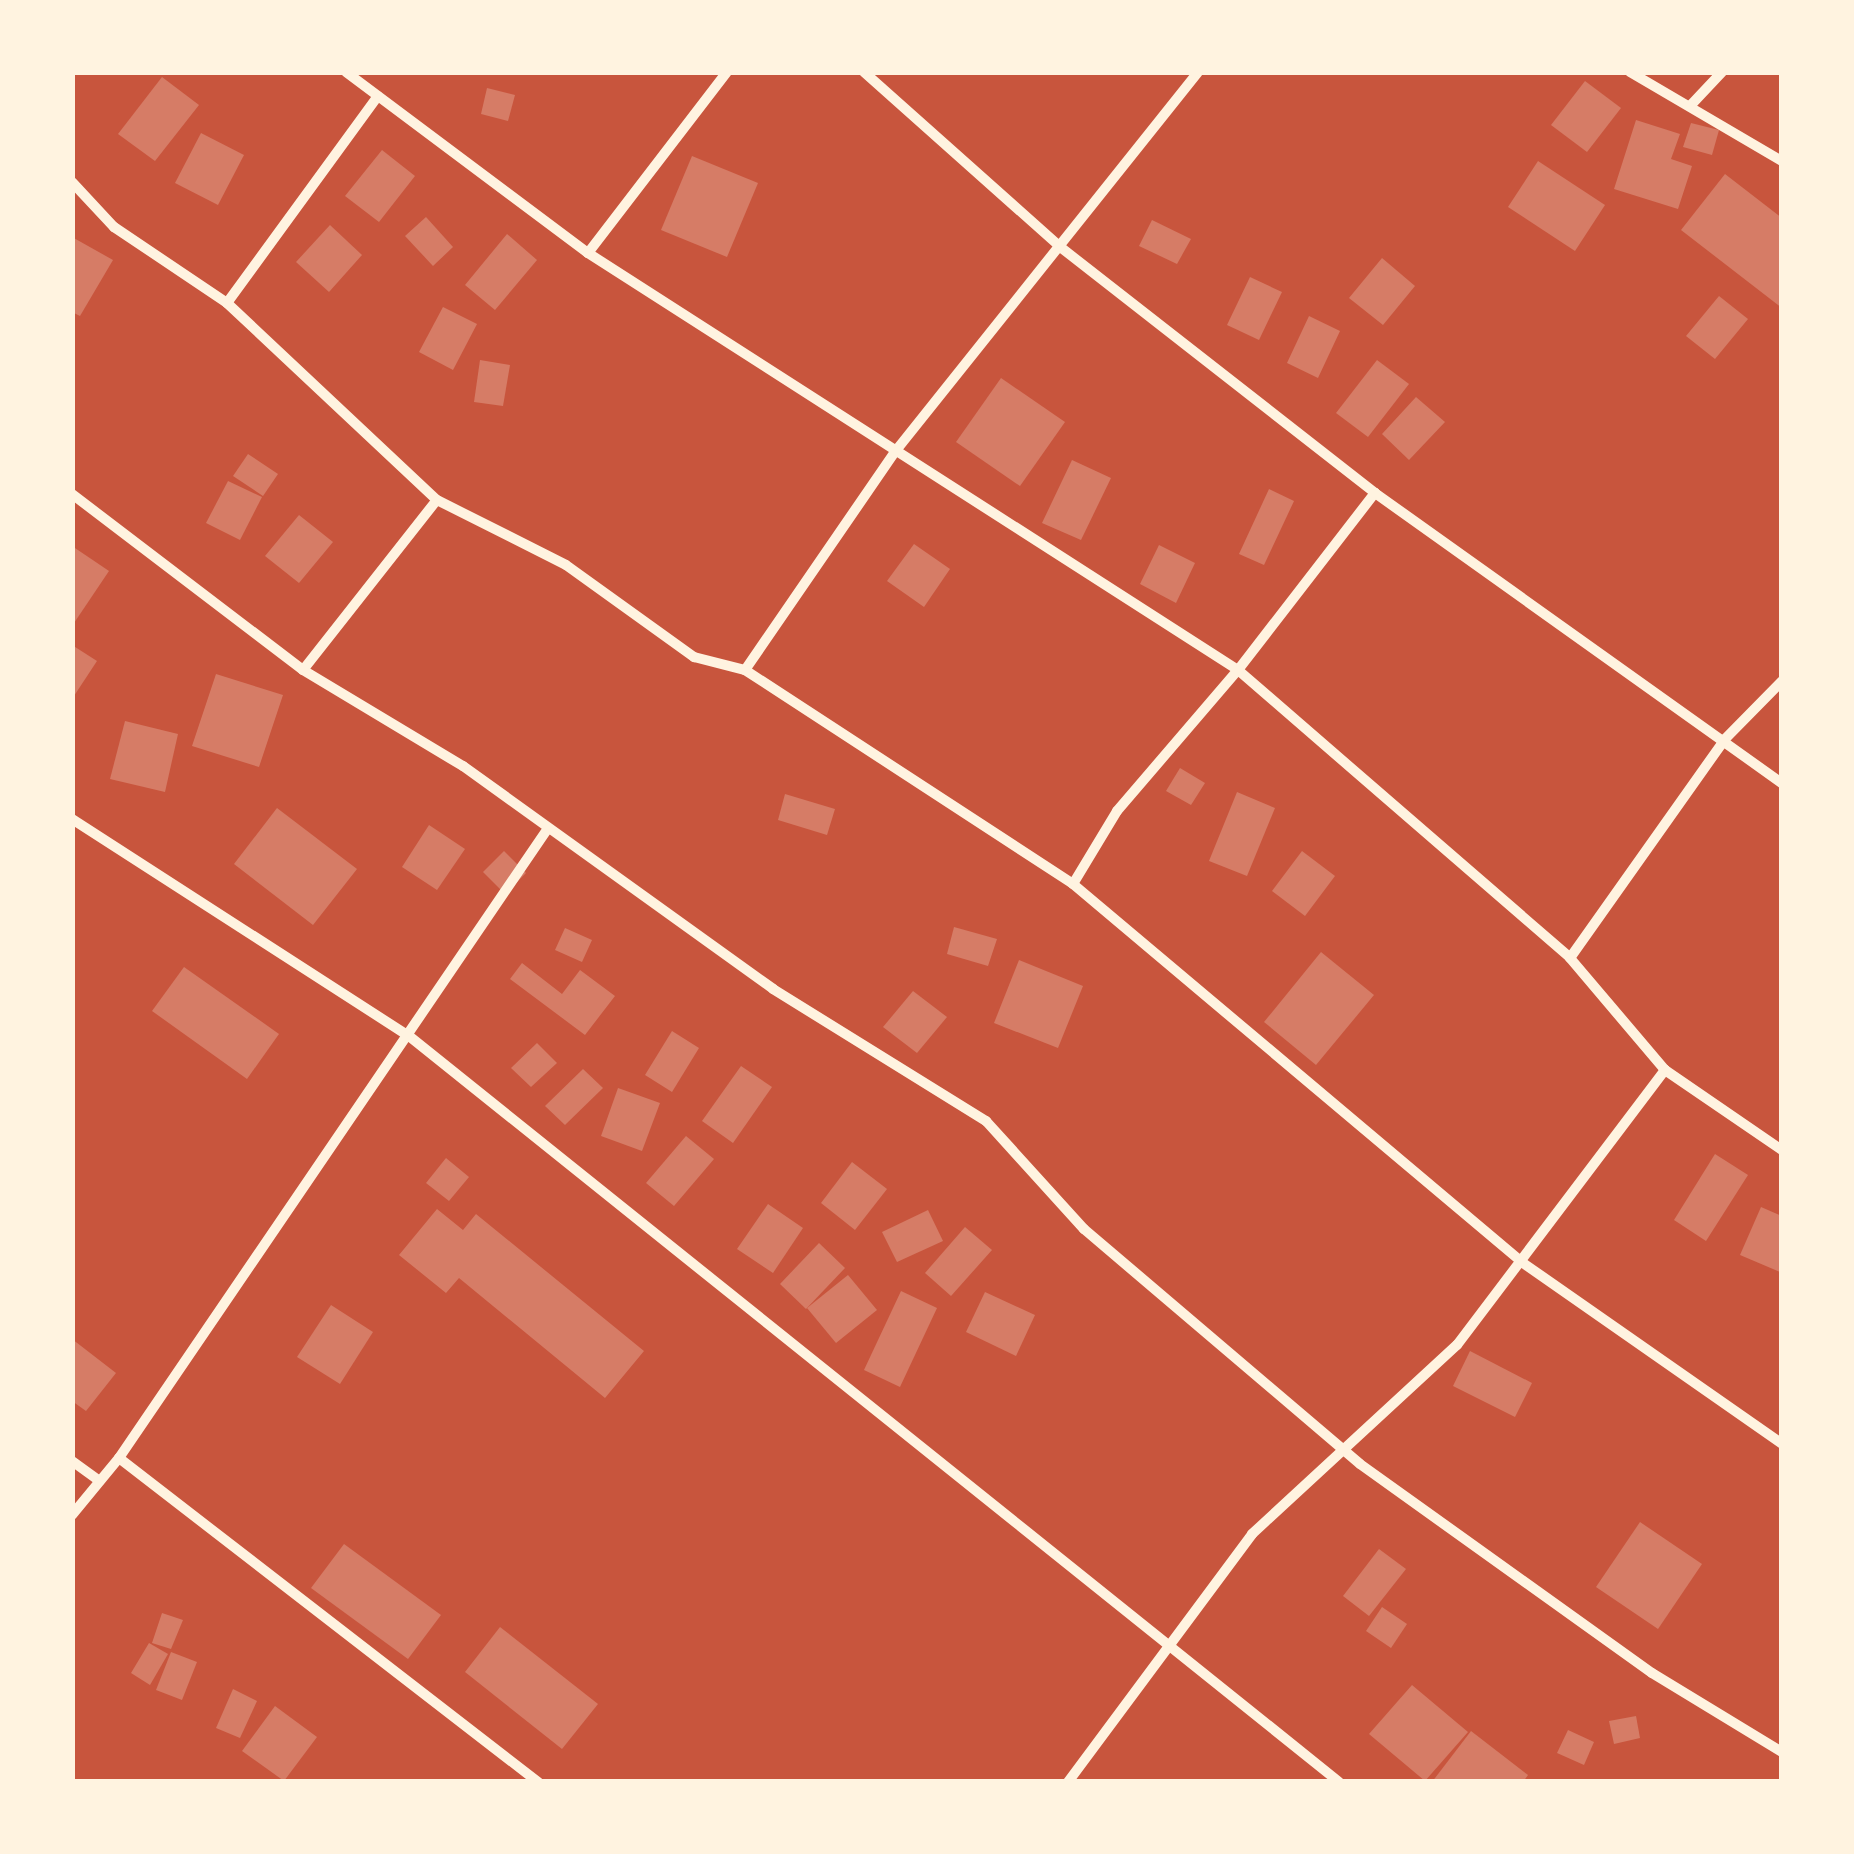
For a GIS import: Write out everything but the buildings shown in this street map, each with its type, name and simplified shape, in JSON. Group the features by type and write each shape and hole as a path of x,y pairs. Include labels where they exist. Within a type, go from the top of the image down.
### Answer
{"street":[{"path":"346,72 588,254 1238,670 1570,958 1665,1070 1782,1150"},
{"path":"588,254 727,72"},
{"path":"864,72 1060,246 1375,493 1782,782"},
{"path":"745,670 894,453 1198,72"},
{"path":"1630,72 1782,161"},
{"path":"1690,106 1722,72"},
{"path":"227,303 378,96"},
{"path":"72,182 114,228 227,303 437,500 566,565 694,657 745,670 1073,884 1523,1262 1782,1444"},
{"path":"1073,884 1117,811 1238,670 1375,493"},
{"path":"72,494 303,670 463,766 546,831 773,989 986,1122 1084,1228 1343,1449 1652,1672 1782,1752"},
{"path":"303,670 437,500"},
{"path":"1570,958 1726,739 1782,681"},
{"path":"72,818 409,1036 1167,1649 1339,1782"},
{"path":"72,1515 119,1458 546,831"},
{"path":"1068,1782 1252,1534 1457,1345 1665,1070"},
{"path":"119,1458 538,1782"},
{"path":"72,1461 98,1480"}]}
